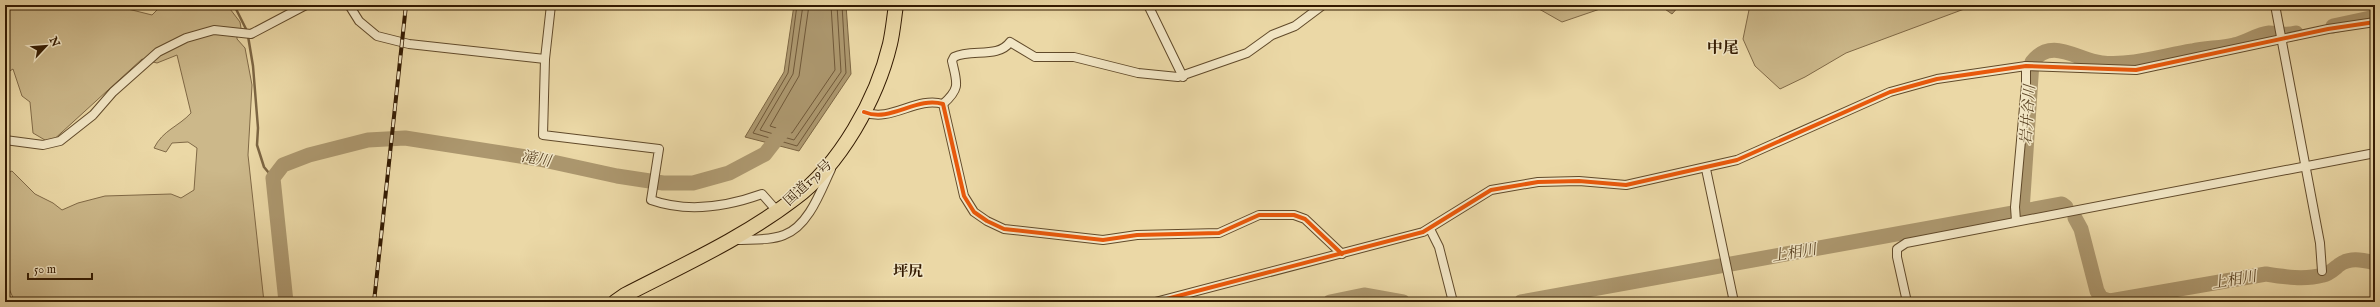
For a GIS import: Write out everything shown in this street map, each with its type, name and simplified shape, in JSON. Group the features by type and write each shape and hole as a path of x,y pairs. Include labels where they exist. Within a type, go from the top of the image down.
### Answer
{"highway":[{"name":"国道179号","path":"615,302 626,294 731,240 777,211 796,198 835,158 864,112 879,78 890,44 896,5"}],"street":[{"path":"5,140 43,146 60,141 93,115 113,92 158,52 186,38 214,30 251,34 306,5"},
{"path":"350,5 358,21 378,36 409,44 546,59"},
{"path":"551,5 546,59 543,135 659,149 651,200 670,207 700,208 738,203 762,194 777,211"},
{"path":"1148,5 1183,77"},
{"path":"864,112 878,116 919,104 943,104 954,94 957,88 952,61 954,57 960,54 1004,49 1010,42 1035,57 1074,57 1138,73 1183,77 1247,53 1272,35 1295,26 1323,5"},
{"path":"2275,5 2280,40 2320,243 2322,271"},
{"path":"1155,302 1342,254 1430,229 1482,194 1491,190 1545,182 1579,181 1626,185 1706,169 1763,150 1890,92 1937,79 2030,66 2136,70 2375,22"},
{"path":"2016,219 2015,207 2026,85 2030,66"},
{"path":"943,104 964,196 974,212 987,221 1004,229 1103,240 1137,234 1219,233 1259,215 1294,215 1305,219 1342,254"},
{"path":"1907,302 1896,257 1897,249 1901,245 2016,219 2375,153"},
{"path":"731,240 770,239 786,235 802,223 819,196 835,158"},
{"path":"1706,169 1734,302"},
{"path":"1430,229 1439,247 1453,302"}],"shaded area":[{"path":"5,5 126,5 128,9 152,15 158,9 158,5 227,5 240,22 241,28 237,31 237,39 245,48 252,85 248,155 264,302 15,302 5,280 5,174 12,171 35,194 53,203 62,210 78,203 105,196 171,194 181,198 194,190 197,148 188,142 172,143 166,152 154,148 166,133 191,113 177,55 157,63 142,59 50,143 33,133 30,102 22,96 13,69 5,74"},
{"path":"1532,5 1602,5 1600,9 1562,22"},
{"path":"1750,5 1975,5 1846,53 1805,77 1780,89 1755,66 1743,39"}],"water":[{"path":"794,5 846,5 851,74 799,151 745,137 784,72"},
{"path":"1659,5 1680,5 1672,14"}],"waterway":[{"path":"234,5 247,31"},
{"name":"岩井谷川","path":"2333,26 2375,17"},
{"name":"岩井谷川","path":"2022,211 2032,62 2040,54 2057,50 2093,61 2113,64 2224,47 2269,33 2296,33"},
{"path":"248,36 253,66 258,128 257,145 264,167 273,178"},
{"name":"滝川","path":"286,302 273,178 283,165 309,155 368,140 405,138 539,159 617,176 663,183 693,183 729,173 765,154 786,127"},
{"name":"上相川","path":"1521,302 2062,204 2066,207"},
{"name":"上相川","path":"2075,218 2081,229 2097,291 2101,298 2110,301 2266,274 2294,278 2316,277 2327,274 2343,262 2352,260 2375,263"},
{"name":"上相川","path":"1330,302 1364,295 1403,302"}],"railway":[{"path":"374,302 406,5"}],"cycle path":[{"path":"1155,302 1423,232 1491,190 1538,182 1579,181 1626,185 1737,160 1890,92 1937,79 2026,66 2136,70 2328,29 2375,22"},
{"path":"864,112 884,114 923,103 933,102 943,104 964,196 974,212 987,221 1004,229 1103,240 1137,235 1219,233 1259,215 1294,215 1305,219 1342,254"}],"district":[{"name":"中尾","path":"1723,49"},
{"name":"坪尻","path":"908,271"}]}
